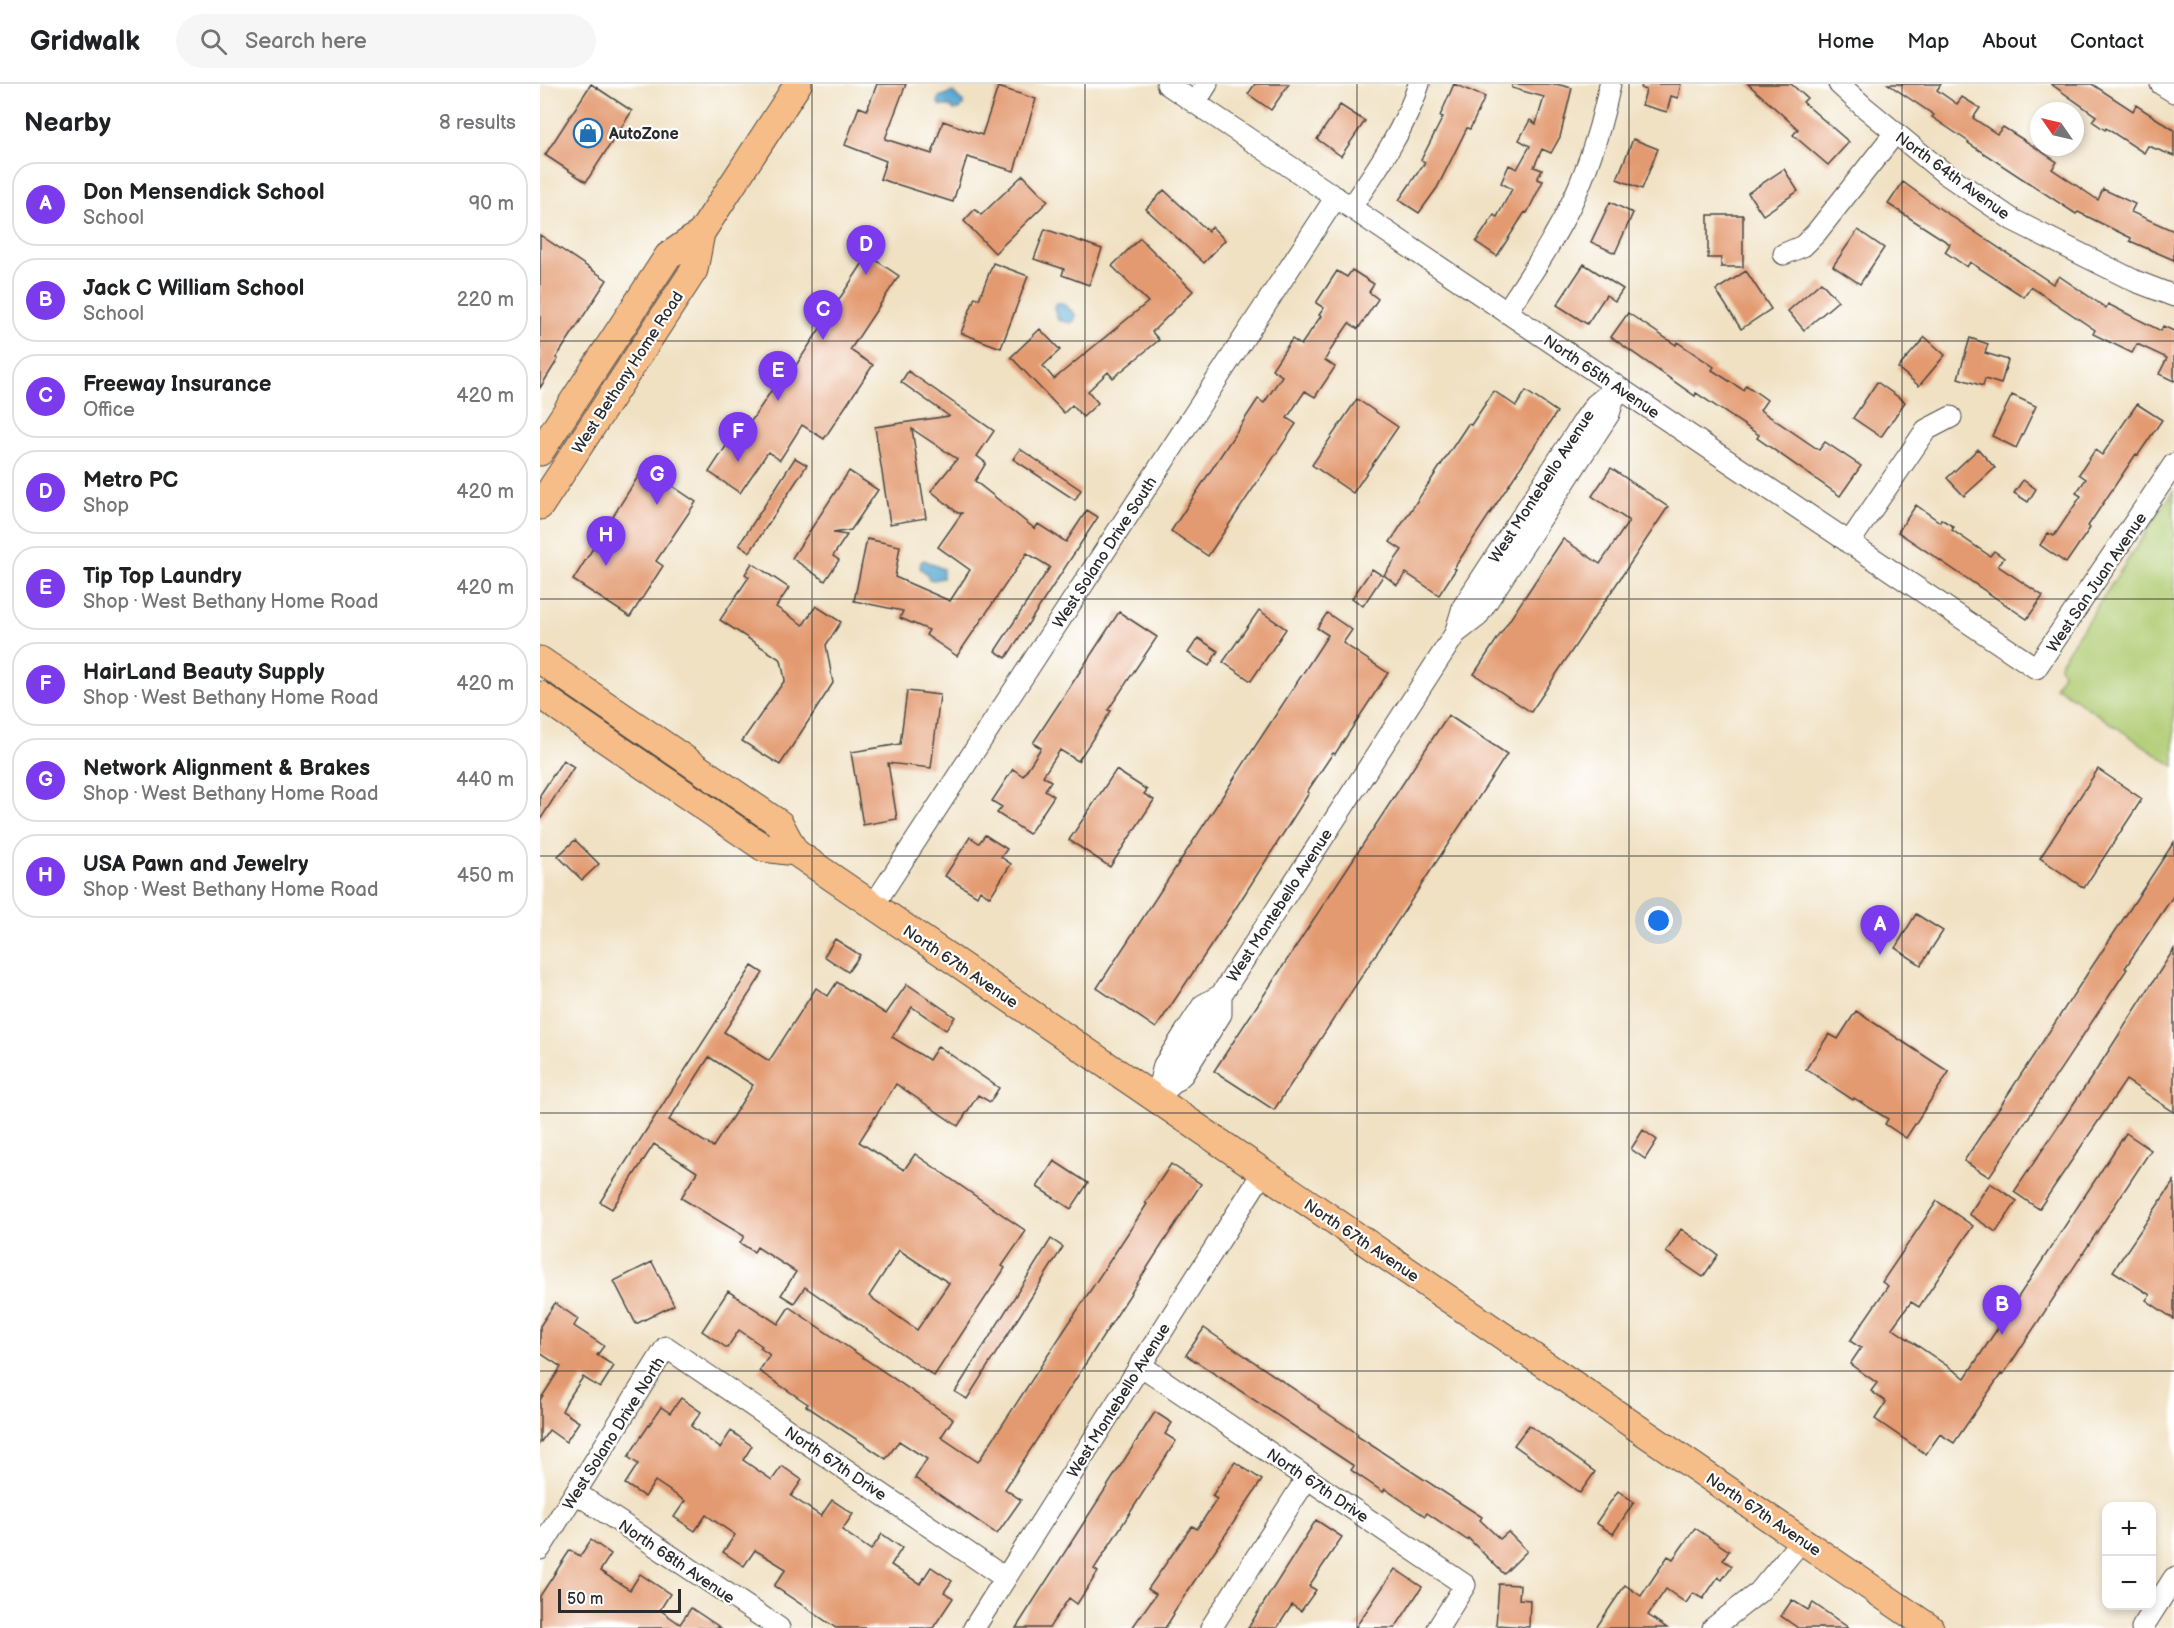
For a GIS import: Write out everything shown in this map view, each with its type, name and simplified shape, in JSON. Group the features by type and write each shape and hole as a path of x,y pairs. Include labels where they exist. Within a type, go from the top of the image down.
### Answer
{"main road":[{"name":"West Bethany Home Road","path":"540,452 668,256 701,233 798,84"},
{"name":"West Bethany Home Road","path":"540,506 694,270 701,233"},
{"name":"North 67th Avenue","path":"540,660 780,824 795,852 1930,1628"},
{"name":"North 67th Avenue","path":"540,695 764,848 795,852"}],"street":[{"name":"North 65th Avenue","path":"1167,84 2036,668"},
{"path":"1195,103 1207,84"},
{"name":"West Solano Drive South","path":"873,906 1343,202 1396,134 1414,100 1419,84"},
{"path":"1506,312 1553,239 1569,208 1596,140 1610,84"},
{"name":"North 64th Avenue","path":"1839,84 1943,172 2013,220 2135,281 2174,296"},
{"path":"2161,84 2174,92"},
{"path":"1784,254 1803,246 1816,234 1895,132"},
{"name":"West Montebello Avenue","path":"1156,1099 1164,1065 1203,1005 1221,995 1455,634 1477,617 1609,414 1617,387"},
{"path":"1850,543 1926,430 1951,417"},
{"name":"West San Juan Avenue","path":"2036,668 2174,464"},
{"name":"West Montebello Avenue","path":"974,1628 1263,1172"},
{"name":"North 67th Drive","path":"666,1347 1005,1578"},
{"name":"West Solano Drive North","path":"540,1550 666,1347"},
{"name":"North 67th Drive","path":"1140,1365 1465,1586 1438,1628"},
{"path":"1211,1628 1307,1478"},
{"name":"North 68th Avenue","path":"576,1493 779,1628"},
{"path":"1713,1628 1759,1592 1802,1540"},
{"path":"2142,1628 2174,1578"}],"green space":[{"path":"2174,490 2174,766 2055,687 2063,673 2060,666 2061,661"}],"water":[{"path":"953,92 963,102 960,109 954,110 938,103 939,97"},
{"path":"1057,303 1062,303 1074,313 1076,316 1074,321 1071,323 1058,320 1054,307"},
{"path":"924,560 943,569 943,578 929,579 920,568"}],"building":[{"name":"AutoZone","path":"591,84 632,111 586,182 545,155"},
{"path":"877,84 906,84 885,139 932,154 943,121 982,135 998,87 1036,99 1014,171 967,157 953,202 880,179 886,161 845,145 859,107 867,110"},
{"path":"1255,84 1289,84 1271,110 1248,94"},
{"path":"1454,84 1485,97 1437,188 1419,213 1399,200 1425,162 1421,160 1443,117 1440,116"},
{"path":"1512,84 1556,84 1572,88 1560,137 1551,153 1542,149 1534,167 1542,170 1537,179 1543,181 1527,213 1525,212 1497,256 1476,242 1494,215 1497,217 1512,189 1501,183 1509,165 1517,169 1530,146 1519,140 1530,120 1536,124 1544,97 1512,88"},
{"path":"1642,84 1681,84 1678,98 1671,96 1667,112 1642,105 1646,90 1641,88"},
{"path":"1748,84 1791,84 1807,98 1803,102 1849,142 1828,165 1793,135 1798,129"},
{"path":"1888,84 1941,84 1937,90 1957,104 1962,97 1980,108 1973,118 1997,134 2003,127 2027,142 2030,144 2030,156 2048,156 2057,162 2052,169 2098,200 2103,189 2135,204 2131,212 2174,231 2174,260 2130,241 2131,238 2078,212 2076,214 1968,143 1932,117 1934,115"},
{"path":"2051,84 2092,84 2133,111 2136,105 2174,130 2174,156 2148,146 2144,153 2092,121 2096,116 2084,107 2084,102 2076,102"},
{"path":"1340,105 1365,121 1341,156 1317,139"},
{"path":"1633,139 1658,149 1642,189 1617,179"},
{"path":"1784,169 1798,191 1763,215 1748,193"},
{"path":"1023,175 1048,201 995,253 964,221 975,209 981,215"},
{"path":"1903,182 2053,284 2059,276 2106,308 2108,304 2161,331 2163,326 2174,331 2174,381 2159,374 2167,358 2137,344 2132,353 2093,334 2095,330 2031,287 2024,297 1970,262 1967,267 1945,252 1950,244 1888,204"},
{"path":"1164,190 1208,231 1212,227 1225,240 1204,263 1146,209"},
{"path":"1610,202 1633,213 1615,253 1591,242"},
{"path":"1708,215 1743,215 1743,267 1721,267 1721,258 1708,258"},
{"path":"1045,229 1102,249 1089,285 1062,275 1064,269 1034,259"},
{"path":"1858,230 1884,248 1860,284 1833,266"},
{"path":"540,235 607,280 556,358 558,359 540,388"},
{"path":"1140,238 1193,291 1152,332 1159,340 1113,378 1108,372 1088,391 1098,403 1083,417 1072,405 1064,413 1011,357 1040,329 1060,350 1043,366 1054,379 1148,302 1112,266"},
{"path":"868,255 899,276 850,350 873,365 824,439 802,425 780,460 768,452 740,493 709,472 736,431 742,435 783,373 789,376"},
{"path":"993,263 1028,276 1001,348 961,333 975,297 979,299"},
{"path":"1584,264 1623,289 1615,301 1606,295 1587,324 1557,305"},
{"path":"1352,270 1374,284 1369,292 1378,299 1358,329 1349,323 1330,351 1325,360 1335,367 1315,397 1305,391 1287,418 1296,424 1208,556 1171,531 1258,399 1264,403 1282,376 1272,369 1292,339 1301,345 1321,316 1319,315 1324,308 1316,303 1337,271 1347,277"},
{"path":"1746,271 1771,309 1741,329 1716,290"},
{"path":"1821,282 1838,301 1804,330 1788,311"},
{"path":"1628,313 1676,345 1677,342 1714,367 1712,370 1743,390 1746,385 1767,400 1760,410 1819,450 1825,442 1861,466 1840,496 1757,438 1759,435 1696,393 1695,396 1611,337"},
{"path":"1925,337 1945,355 1919,386 1898,368"},
{"path":"1970,338 1988,344 1985,353 2008,360 2001,384 1985,379 1983,386 1958,378"},
{"path":"908,371 994,431 977,456 986,463 975,481 1035,529 1038,524 1066,542 1087,510 1098,517 1006,658 995,651 1050,567 1027,553 957,656 926,635 929,630 900,618 903,611 854,601 867,539 900,546 895,577 950,601 970,570 938,547 962,513 958,513 931,491 957,459 912,429 926,518 890,524 875,427 949,416 901,382"},
{"path":"1877,382 1905,402 1881,437 1853,418"},
{"path":"1494,391 1516,406 1526,391 1557,412 1454,568 1456,569 1439,595 1406,573 1397,585 1384,575 1402,550 1390,542 1468,424 1471,425"},
{"path":"2012,395 2036,406 2016,448 1992,436"},
{"path":"1357,399 1398,427 1353,493 1312,465"},
{"path":"2137,404 2162,420 2138,455 2136,454 2066,563 2040,545 2048,533 2054,536 2081,496 2076,493 2086,479 2079,474 2095,450 2102,455"},
{"path":"1020,449 1081,490 1075,500 1013,459"},
{"path":"1978,449 1995,468 1964,496 1947,478"},
{"path":"795,458 807,465 750,552 739,545"},
{"path":"644,467 696,502 656,561 663,566 630,617 573,580"},
{"path":"1611,468 1668,507 1531,712 1474,674 1563,539 1600,564 1629,521 1592,496"},
{"path":"849,471 878,490 851,530 833,533 847,535 833,556 839,560 825,581 792,558"},
{"path":"2023,480 2036,489 2028,502 2014,493"},
{"path":"1916,505 1940,522 1941,519 1954,527 1952,530 1990,556 1994,551 2004,558 1998,566 2043,596 2027,619 1898,532"},
{"path":"752,563 789,588 776,607 803,625 816,606 841,622 826,645 833,683 780,765 742,741 785,680 781,660 720,620 749,577 745,574"},
{"path":"1372,569 1383,576 1363,606 1352,598"},
{"path":"1259,610 1286,629 1251,681 1223,662"},
{"path":"1119,612 1157,637 1108,710 1111,711 1078,761 1060,750 1043,776 1051,781 1045,790 1054,796 1029,834 997,813 1002,807 992,801 1013,769 1023,776 1041,748 1033,743"},
{"path":"1327,613 1352,630 1343,643 1388,673 1307,792 1309,793 1232,914 1156,1028 1097,988 1328,635 1317,628"},
{"path":"1198,638 1218,651 1209,666 1188,653"},
{"path":"907,691 940,695 931,768 888,763 897,819 863,825 851,752 900,744"},
{"path":"1448,715 1507,754 1274,1110 1214,1071"},
{"path":"563,760 574,767 540,820 540,795"},
{"path":"2098,769 2142,799 2084,888 2040,858"},
{"path":"1116,770 1147,790 1144,794 1154,800 1110,867 1069,840"},
{"path":"985,835 1007,849 1001,857 1011,864 990,897 980,890 977,896 945,876 970,837 979,843"},
{"path":"575,840 599,864 582,880 558,856"},
{"path":"2174,842 2174,895 1989,1177 1964,1161"},
{"path":"1916,914 1943,931 1921,965 1895,948"},
{"path":"835,939 860,955 848,972 824,956"},
{"path":"2174,949 2174,1112 2126,1080 2039,1209 2014,1192"},
{"path":"752,966 763,973 724,1032 769,1061 816,988 828,996 837,982 886,1014 907,984 955,1017 946,1030 912,1007 892,1037 929,1060 938,1046 999,1088 990,1102 978,1095 958,1126 896,1084 859,1142 904,1170 915,1154 1026,1231 1002,1266 1005,1268 934,1376 805,1287 794,1303 781,1295 796,1272 757,1247 754,1252 740,1243 744,1236 681,1198 697,1172 654,1144 612,1209 600,1202","holes":["709,1057 753,1085 713,1147 669,1120","899,1250 949,1283 917,1330 869,1296"]},
{"path":"1856,1011 1949,1072 1906,1138 1885,1124 1888,1119 1854,1098 1853,1100 1806,1069 1829,1034 1838,1039"},
{"path":"1643,1130 1657,1140 1645,1159 1631,1149"},
{"path":"2126,1133 2151,1150 2003,1375 2001,1374 1954,1443 1940,1434 1926,1454 1875,1419 1886,1402 1871,1391 1877,1383 1850,1364 1861,1348 1850,1341 1888,1286 1882,1282 1937,1201 1973,1226 1919,1307 1911,1302 1892,1328 1965,1378"},
{"path":"1054,1161 1088,1183 1071,1209 1037,1187"},
{"path":"1171,1164 1201,1184 1005,1489 1021,1500 997,1534 915,1478 927,1459 899,1441 886,1459 806,1406 808,1404 759,1371 770,1355 760,1348 762,1346 739,1330 727,1348 702,1331 728,1291 778,1324 789,1307 953,1419 941,1437 978,1462"},
{"path":"2174,1181 2174,1319 2146,1300 2150,1295 2113,1271"},
{"path":"1990,1183 2017,1201 1996,1232 1969,1214"},
{"path":"1681,1229 1718,1255 1703,1277 1666,1252"},
{"path":"1051,1239 1063,1247 967,1399 955,1392"},
{"path":"652,1262 674,1305 636,1324 614,1281"},
{"path":"555,1303 578,1319 574,1326 604,1346 597,1355 614,1366 600,1388 583,1377 567,1401 562,1411 579,1422 566,1442 549,1430 540,1443 540,1400 561,1367 540,1353 540,1326"},
{"path":"1204,1328 1319,1406 1358,1434 1357,1436 1482,1517 1480,1520 1500,1539 1508,1532 1527,1551 1504,1574 1468,1538 1467,1540 1427,1513 1425,1516 1385,1489 1383,1492 1351,1470 1354,1466 1186,1355"},
{"path":"681,1398 701,1412 691,1426 720,1448 731,1431 752,1446 743,1460 772,1480 782,1466 802,1480 791,1496 821,1516 832,1500 853,1514 842,1530 871,1550 882,1534 902,1548 891,1565 920,1584 931,1567 952,1581 944,1592 953,1598 933,1628 836,1628 774,1586 786,1569 755,1550 744,1566 723,1552 735,1535 706,1515 695,1531 674,1517 685,1501 655,1481 645,1497 625,1484 638,1464 628,1457 639,1440 661,1407 670,1413"},
{"path":"1155,1412 1172,1423 1165,1434 1176,1441 1094,1569 1098,1572 1077,1604 1069,1598 1049,1628 1016,1628"},
{"path":"1529,1425 1595,1472 1580,1493 1514,1445"},
{"path":"1235,1462 1262,1480 1165,1628 1132,1628 1156,1594 1148,1589 1192,1526 1197,1529 1217,1499 1212,1496"},
{"path":"1618,1491 1634,1502 1613,1534 1596,1523"},
{"path":"1316,1520 1342,1537 1309,1586 1316,1590 1301,1611 1292,1605 1277,1628 1248,1628"},
{"path":"1695,1528 1729,1551 1723,1560 1732,1566 1722,1580 1718,1577 1703,1599 1693,1593 1686,1603 1666,1589 1648,1615 1667,1628 1596,1628 1625,1585 1641,1596 1668,1556 1673,1559"},
{"path":"591,1540 611,1554 600,1571 630,1590 640,1574 670,1594 660,1610 680,1624 691,1608 721,1628 540,1628 540,1596 570,1550 580,1556"},
{"path":"1395,1569 1422,1587 1395,1628 1355,1628"},
{"path":"1499,1584 1520,1585 1519,1599 1530,1600 1529,1627 1496,1625"},
{"path":"1792,1600 1808,1610 1813,1603 1849,1628 1798,1628 1781,1616"}],"place":[{"name":"AutoZone","path":"588,133"},
{"name":"Metro PC","path":"866,275"},
{"name":"Freeway Insurance","path":"823,340"},
{"name":"Tip Top Laundry","path":"778,401"},
{"name":"HairLand Beauty Supply","path":"738,462"},
{"name":"Network Alignment & Brakes","path":"657,505"},
{"name":"USA Pawn and Jewelry","path":"606,566"},
{"name":"Don Mensendick School","path":"1880,955"},
{"name":"Jack C William School","path":"2002,1335"}]}
